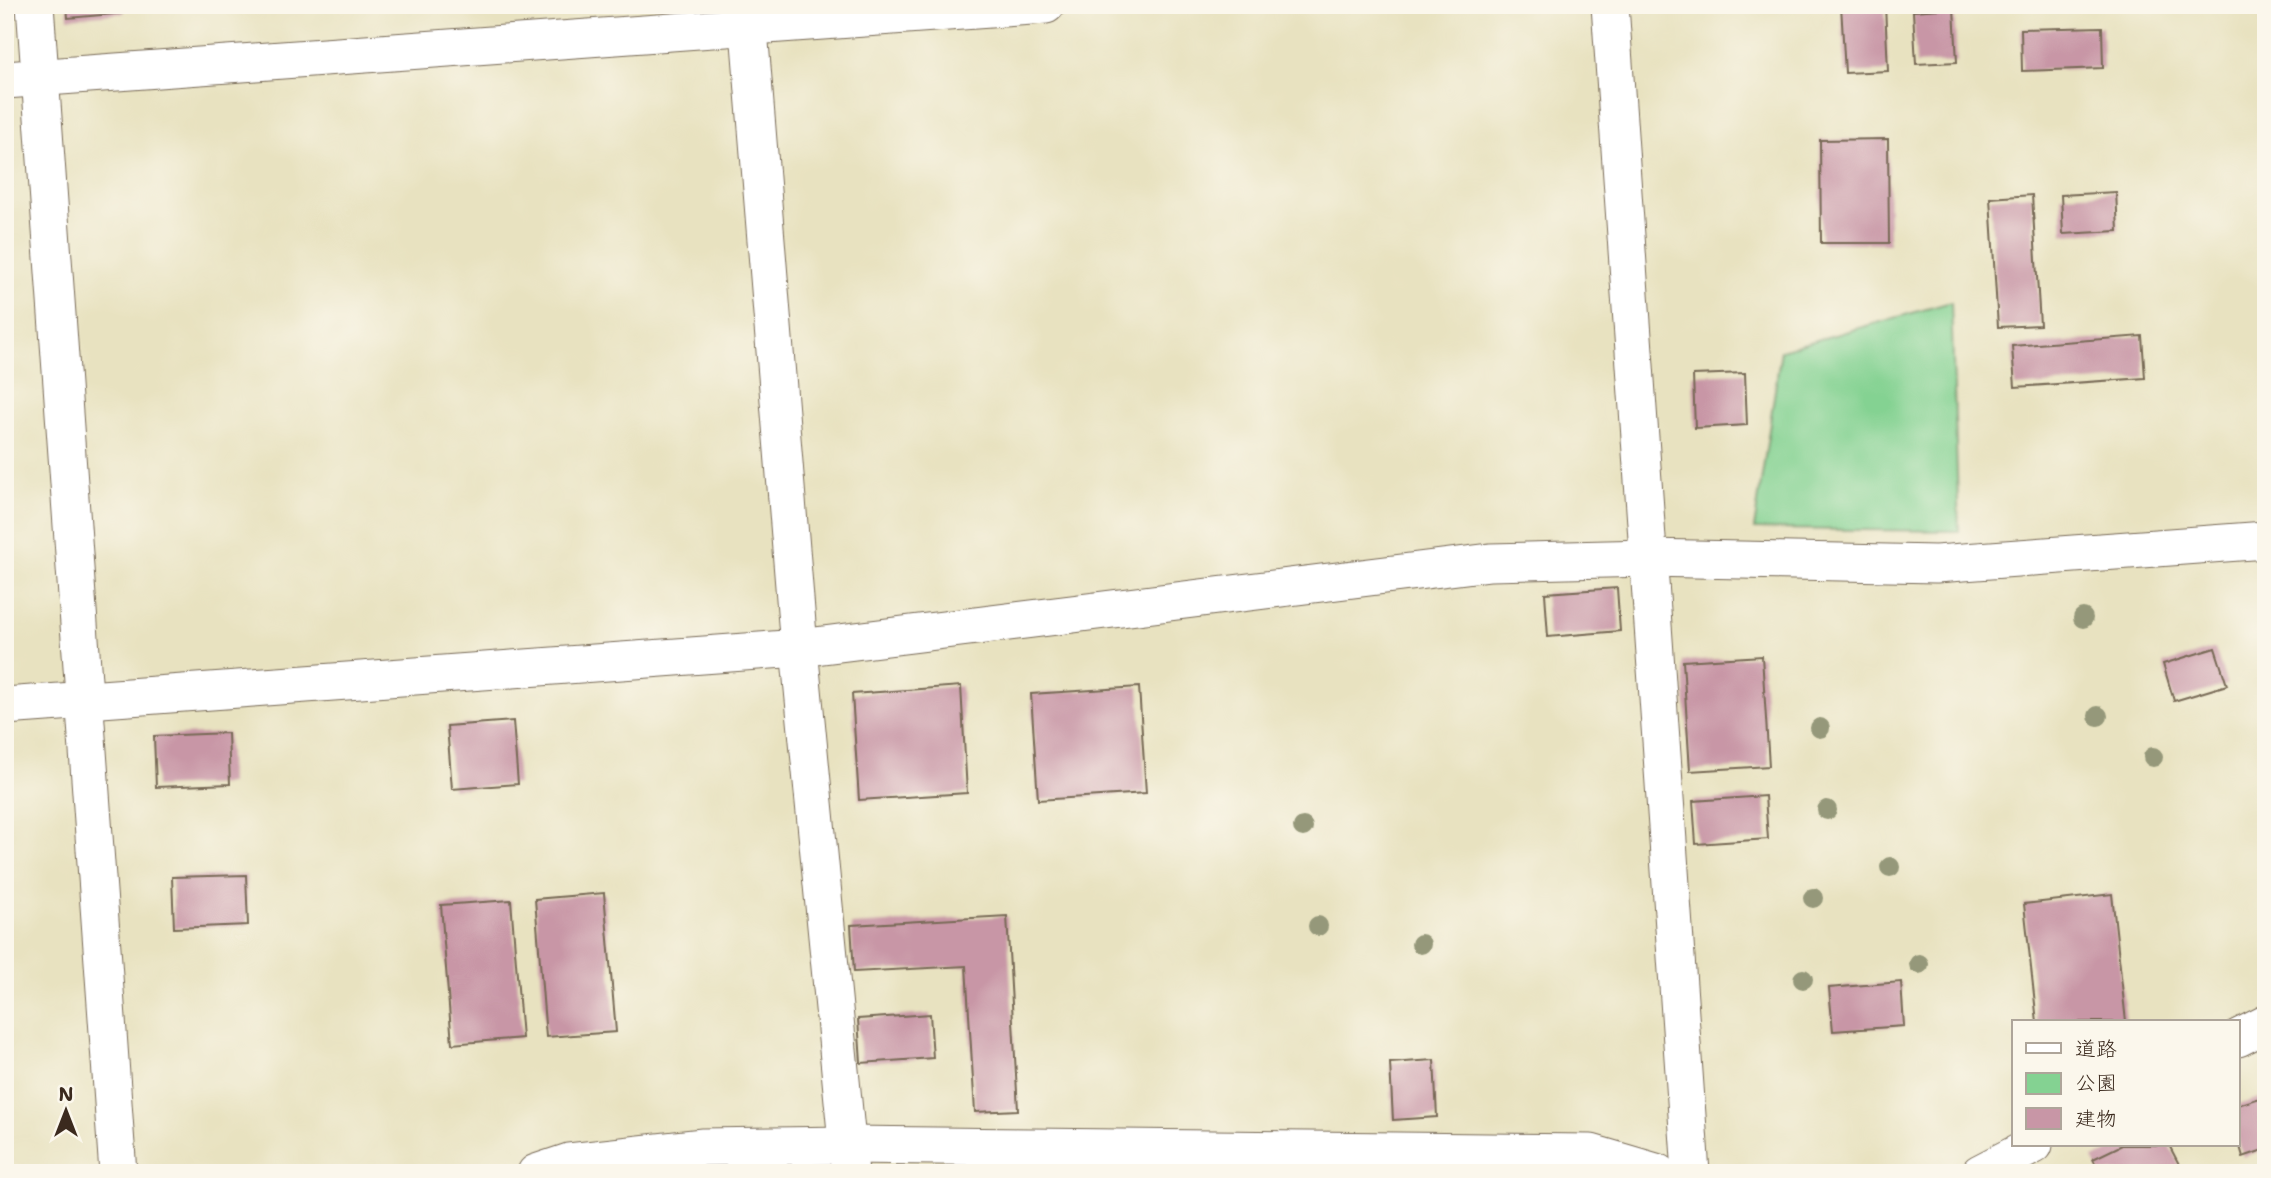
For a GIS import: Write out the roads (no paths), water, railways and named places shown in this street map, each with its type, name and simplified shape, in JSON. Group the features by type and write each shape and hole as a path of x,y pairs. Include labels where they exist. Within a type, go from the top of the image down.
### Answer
{"street":[{"path":"35,5 23,78 83,701 118,1173"},
{"path":"23,78 748,17 1046,5"},
{"path":"1610,5 1690,1173"},
{"path":"748,17 799,648 849,1159"},
{"path":"5,706 799,648 1490,562 1648,558 1936,564 2266,540"},
{"path":"2240,1037 2266,1024"},
{"path":"1980,1173 2032,1146"},
{"path":"536,1173 569,1162 703,1147 849,1159 1257,1161 1591,1153 1660,1173"}]}
